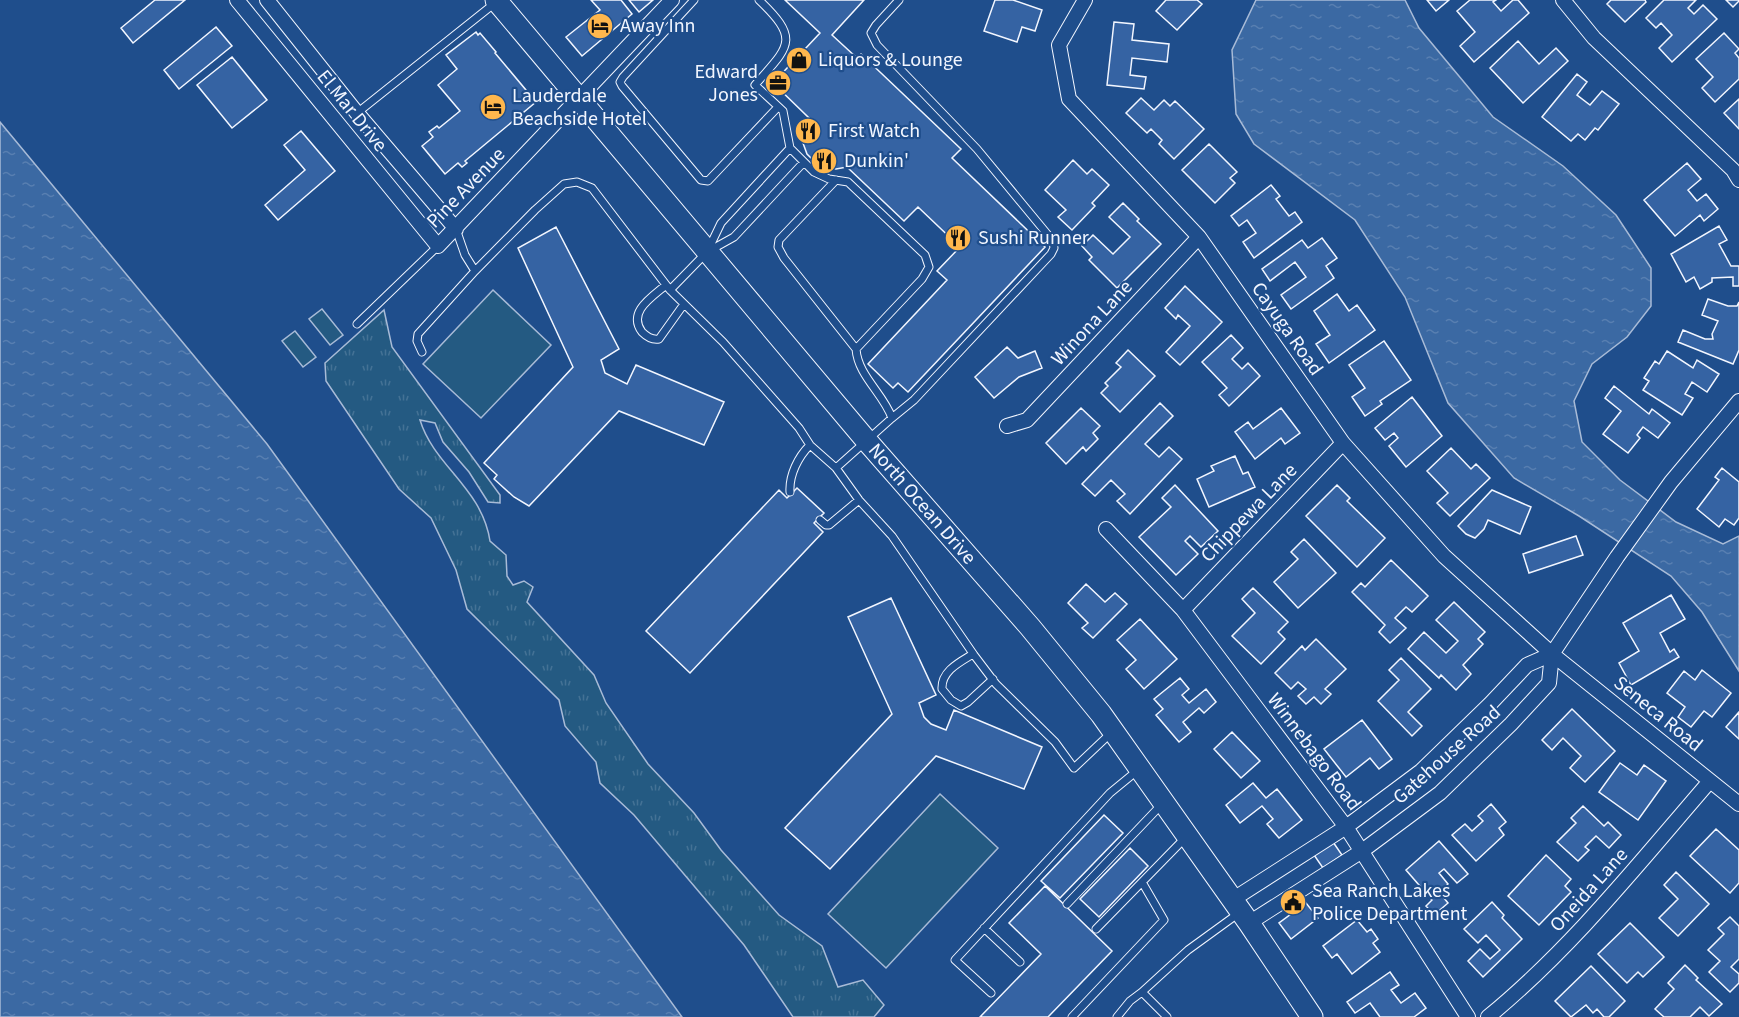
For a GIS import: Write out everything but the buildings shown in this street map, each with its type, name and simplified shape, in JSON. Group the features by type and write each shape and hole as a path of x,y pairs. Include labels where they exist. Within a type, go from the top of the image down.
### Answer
{"main road":[{"name":"North Ocean Drive","path":"496,1 866,440 1030,627 1114,731 1312,1017"}],"street":[{"name":"El Mar Drive","path":"237,0 438,246"},
{"name":"El Mar Drive","path":"267,0 357,113 456,229"},
{"name":"Pine Avenue","path":"438,246 672,0"},
{"name":"Cayuga Road","path":"1085,0 1059,45 1070,99 1199,237 1343,443 1444,556 1552,654"},
{"path":"1563,0 1594,38 1733,170 1739,180"},
{"path":"260,28 277,13"},
{"name":"Winona Lane","path":"1007,426 1027,420 1199,237"},
{"name":"Gatehouse Road","path":"1241,912 1362,851 1440,793 1511,724 1549,683 1552,654 1617,557 1671,482 1739,401"},
{"name":"Chippewa Lane","path":"1183,610 1343,443"},
{"name":"Winnebago Road","path":"1106,529 1183,610 1346,827 1468,1017"},
{"name":"Gatehouse Road","path":"1241,912 1346,827 1421,771 1527,665 1552,654"},
{"name":"Seneca Road","path":"1552,654 1739,804"},
{"name":"Oneida Lane","path":"1488,1017 1526,986 1586,925 1710,781"}],"lane":[{"path":"694,0 620,82 701,180 708,181 778,107"},
{"path":"759,0 783,25 786,44 781,55 755,85 783,111 790,148 814,172 848,182 905,235 925,255 928,262 927,272 922,279 856,349"},
{"path":"836,468 914,400 1051,254 1054,248 1053,241 977,148 877,45 871,33 899,0"},
{"path":"357,113 496,1"},
{"path":"708,252 721,223 790,148"},
{"path":"684,304 660,339 654,340 646,336 637,323 637,314 651,298 668,288 708,252 734,237 804,162"},
{"path":"836,180 780,240 778,248 856,349 863,373 888,405 892,418"},
{"path":"422,352 417,341 418,334 535,210 564,184 577,182 592,188 668,288 723,342 799,428 810,445 836,468 859,500 892,536 973,654 993,679 1055,742 1074,768 1114,731"},
{"path":"456,229 465,255 475,271"},
{"path":"357,324 438,246"},
{"path":"790,492 789,483 800,458 810,445"},
{"path":"820,520 829,525 859,500"},
{"path":"973,654 943,678 942,689 946,695 961,706 993,679"},
{"path":"991,993 955,960 1110,793 1140,769"},
{"path":"1067,904 1163,802"},
{"path":"1096,929 1187,837"},
{"path":"1072,1017 1164,920 1142,882"},
{"path":"1117,1017 1130,1001 1188,950 1241,912"},
{"path":"984,928 1020,962"},
{"path":"1142,992 1167,1017"}],"green space":[{"path":"493,290 551,345 481,418 423,364"},
{"path":"322,309 343,335 330,345 309,319"},
{"path":"384,310 392,347 500,495 500,503 488,502 469,472 443,442 435,423 420,420 436,451 478,506 490,541 506,555 507,576 513,585 524,581 533,587 527,602 594,675 606,703 648,764 694,813 721,850 779,915 822,946 838,987 863,980 884,1005 874,1017 793,1017 744,945 634,815 600,783 596,762 565,726 559,700 467,609 456,570 431,518 399,489 326,381 325,363"},
{"path":"295,331 316,357 303,367 282,341"},
{"path":"940,794 998,848 886,968 828,914"}],"water":[{"path":"1256,0 1405,0 1419,28 1493,117 1563,166 1616,215 1651,268 1651,306 1627,337 1592,364 1574,401 1582,442 1620,480 1676,522 1723,544 1739,536 1739,671 1702,612 1671,576 1579,516 1514,478 1448,403 1405,297 1355,220 1254,144 1236,114 1232,50"},
{"path":"0,122 267,444 682,1017 0,1017"}],"place":[{"name":"Away Inn","path":"600,26"},
{"name":"Liquors & Lounge","path":"799,60"},
{"name":"Edward Jones","path":"778,83"},
{"name":"Lauderdale Beachside Hotel","path":"493,107"},
{"name":"First Watch","path":"808,131"},
{"name":"Dunkin'","path":"824,161"},
{"name":"Sushi Runner","path":"958,238"},
{"name":"Sea Ranch Lakes Police Department","path":"1293,902"}]}
